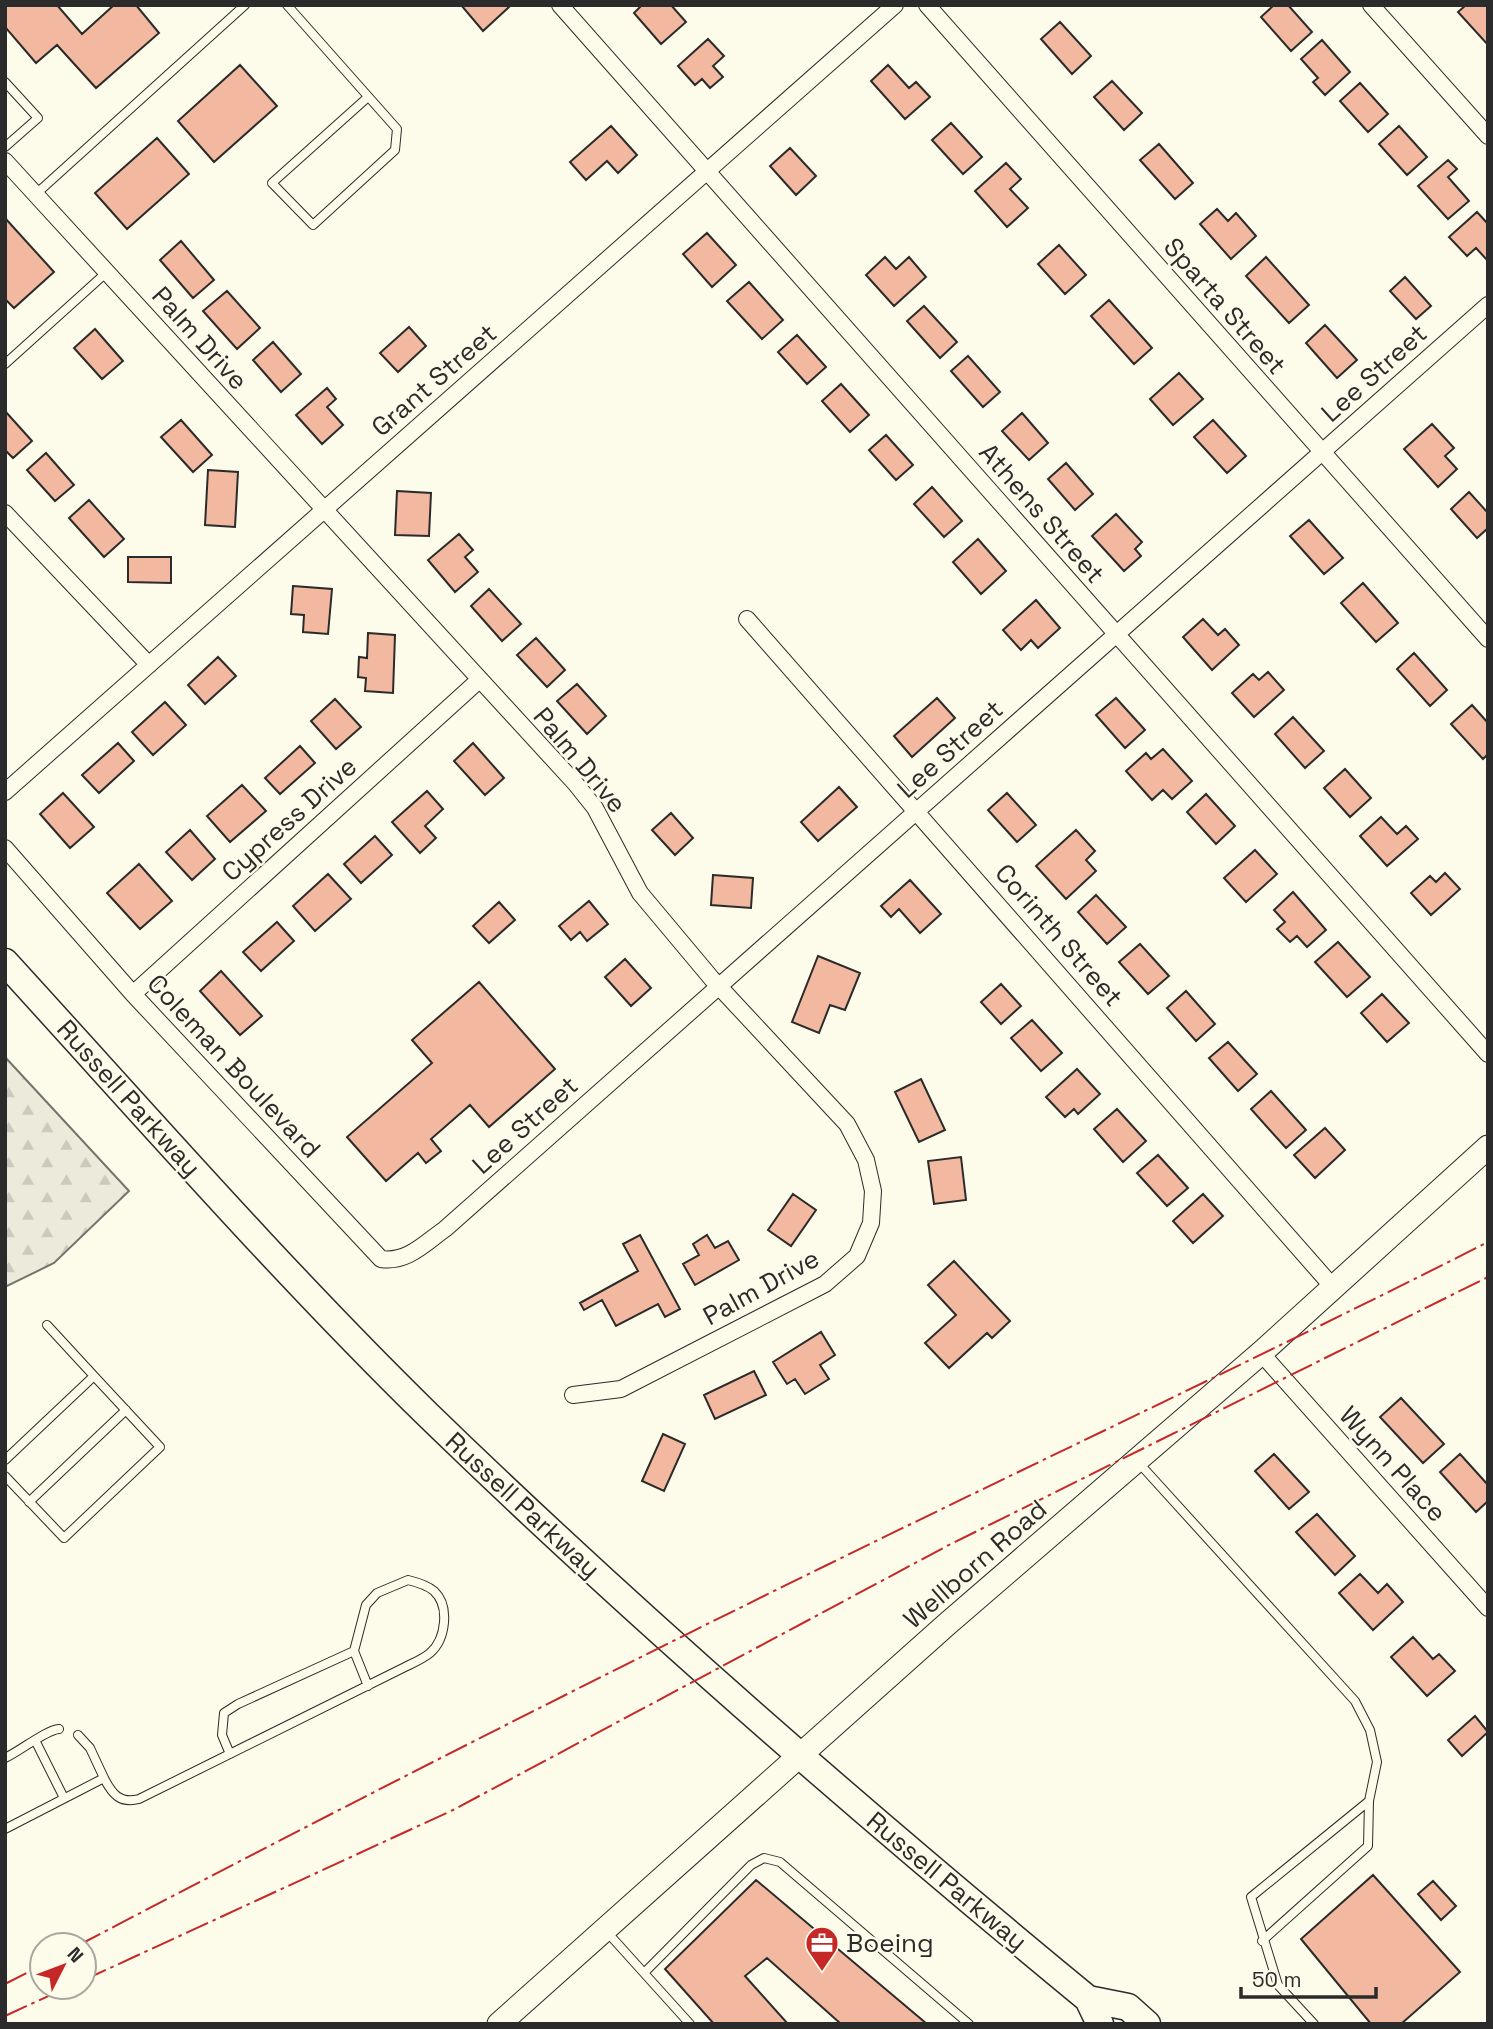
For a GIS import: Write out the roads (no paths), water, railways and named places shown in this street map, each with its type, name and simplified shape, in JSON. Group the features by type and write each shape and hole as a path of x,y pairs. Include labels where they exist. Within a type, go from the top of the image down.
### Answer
{"main road":[{"name":"Russell Parkway","path":"5,962 272,1255 425,1412 582,1561 800,1755 1088,1998 1100,2024"},
{"name":"Russell Parkway","path":"1088,1998 1128,2007 1147,2024"}],"street":[{"name":"Athens Street","path":"560,5 1488,1054"},
{"name":"Grant Street","path":"5,792 895,5"},
{"name":"Sparta Street","path":"927,5 1488,639"},
{"path":"1371,5 1488,136"},
{"name":"Palm Drive","path":"5,161 595,808 640,893 719,986 847,1124 866,1160 873,1191 871,1223 857,1256 825,1284 621,1389 573,1395"},
{"name":"Lee Street","path":"445,1229 1488,305"},
{"path":"5,513 149,665"},
{"name":"Corinth Street","path":"747,619 918,810 1332,1286"},
{"name":"Cypress Drive","path":"133,994 478,681"},
{"name":"Coleman Boulevard","path":"5,848 133,994 381,1259 392,1261 408,1255 445,1229"},
{"name":"Wellborn Road","path":"499,2024 800,1755 1261,1353 1488,1147"},
{"name":"Wynn Place","path":"1261,1353 1488,1608"}],"lane":[{"path":"36,194 245,5"},
{"path":"287,5 397,129 394,150 313,225 272,183 368,97"},
{"path":"5,82 38,118 5,147"},
{"path":"5,364 107,272"},
{"path":"5,1476 64,1538 160,1447 47,1325"},
{"path":"5,1460 94,1376"},
{"path":"29,1502 126,1410"},
{"path":"1136,1461 1355,1701 1370,1730 1377,1762 1369,1801 1368,1846 1262,1941"},
{"path":"78,1735 89,1748 111,1792 129,1802 368,1686 430,1653 440,1640 443,1606 434,1591 408,1580 377,1593 366,1605 354,1651 368,1686"},
{"path":"230,1754 222,1734 224,1713 237,1704 354,1651"},
{"path":"5,1758 36,1742 51,1730 59,1729"},
{"path":"36,1742 64,1798"},
{"path":"5,1829 104,1778"},
{"path":"1314,2024 1278,1984 1262,1941 1251,1897 1369,1801"},
{"path":"644,1973 751,1865 764,1858 780,1862 969,2024"},
{"path":"605,1930 690,2024"}],"place":[{"name":"Boeing","path":"822,1973"}]}
